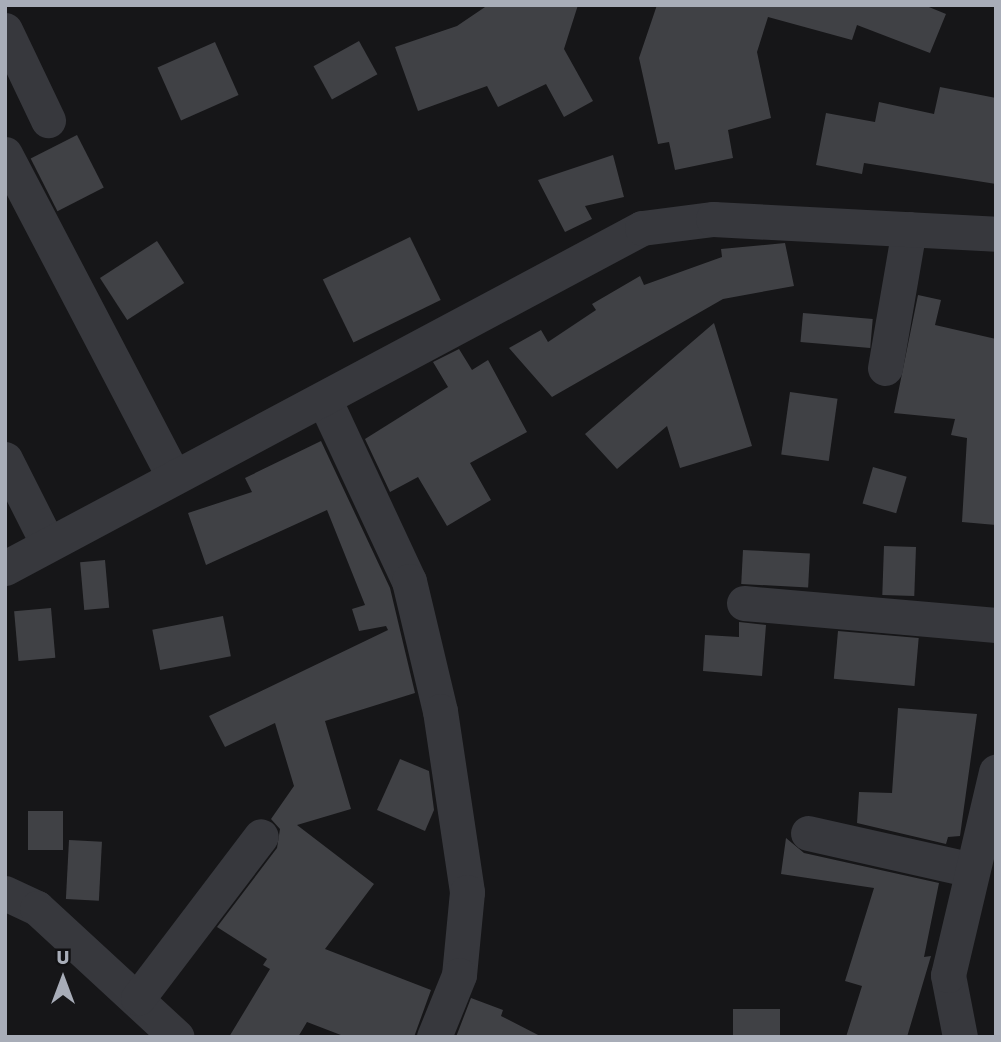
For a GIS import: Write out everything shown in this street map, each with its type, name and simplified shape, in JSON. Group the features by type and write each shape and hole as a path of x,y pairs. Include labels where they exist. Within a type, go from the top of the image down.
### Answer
{"street":[{"path":"5,30 48,120"},
{"path":"5,154 173,476"},
{"path":"5,568 642,228 713,219 996,233"},
{"path":"885,368 909,229"},
{"path":"324,399 409,581 440,711 467,892 459,975 434,1037"},
{"path":"5,459 48,544"},
{"path":"744,603 996,625"},
{"path":"960,1037 948,975 996,772"},
{"path":"808,833 972,870"},
{"path":"138,998 261,836"},
{"path":"5,893 37,908 138,998 172,1035"}],"building":[{"path":"488,5 578,5 564,49 593,101 564,117 546,84 498,107 487,86 418,111 395,47 457,26"},
{"path":"657,5 924,5 946,14 930,53 857,25 852,40 768,17 757,52 771,118 728,130 733,158 675,170 669,142 658,144 639,58"},
{"path":"359,41 377,74 332,99 314,66"},
{"path":"215,42 239,95 181,121 157,68"},
{"path":"940,87 996,98 996,184 864,163 862,174 816,165 826,113 875,122 879,102 934,114"},
{"path":"77,135 104,188 57,211 31,159"},
{"path":"613,155 624,197 585,206 592,219 565,232 538,180"},
{"path":"410,237 441,300 354,342 323,280"},
{"path":"157,241 184,283 127,320 100,278"},
{"path":"785,243 794,286 723,299 552,397 509,348 541,330 548,342 596,310 592,304 640,276 644,285 722,257 721,249"},
{"path":"918,295 941,300 935,325 996,339 996,525 962,522 967,438 951,435 955,419 894,413"},
{"path":"803,313 873,319 870,348 800,342"},
{"path":"714,323 752,446 680,468 667,426 617,469 585,434"},
{"path":"459,349 472,370 488,360 527,432 470,463 491,500 447,526 418,477 390,492 365,439 448,387 433,362"},
{"path":"790,392 838,399 829,461 781,454"},
{"path":"321,441 390,588 415,693 325,721 351,809 297,825 374,884 325,949 431,990 414,1037 346,1037 307,1022 298,1037 229,1037 270,969 263,965 267,959 217,927 277,848 280,829 271,819 294,786 275,723 225,747 209,716 388,630 386,626 359,631 352,609 365,605 327,510 206,565 188,513 252,492 245,478"},
{"path":"873,467 907,477 896,513 863,504"},
{"path":"884,546 916,547 914,596 882,595"},
{"path":"743,550 810,554 808,587 741,584"},
{"path":"105,560 109,608 84,610 80,562"},
{"path":"51,608 55,658 18,661 14,611"},
{"path":"223,616 231,656 160,670 152,630"},
{"path":"739,622 766,625 762,676 703,671 705,635 739,637"},
{"path":"838,631 919,638 915,686 834,679"},
{"path":"898,708 977,714 960,836 948,837 946,844 857,823 859,792 892,793"},
{"path":"400,759 429,771 434,810 425,831 377,810"},
{"path":"28,811 63,811 63,850 28,850"},
{"path":"786,838 804,853 939,883 924,957 931,956 907,1037 846,1037 862,986 845,981 874,888 781,874"},
{"path":"69,840 102,842 99,901 66,899"},
{"path":"471,998 503,1010 501,1016 542,1037 456,1037"},
{"path":"733,1009 780,1009 780,1037 733,1037"}]}
